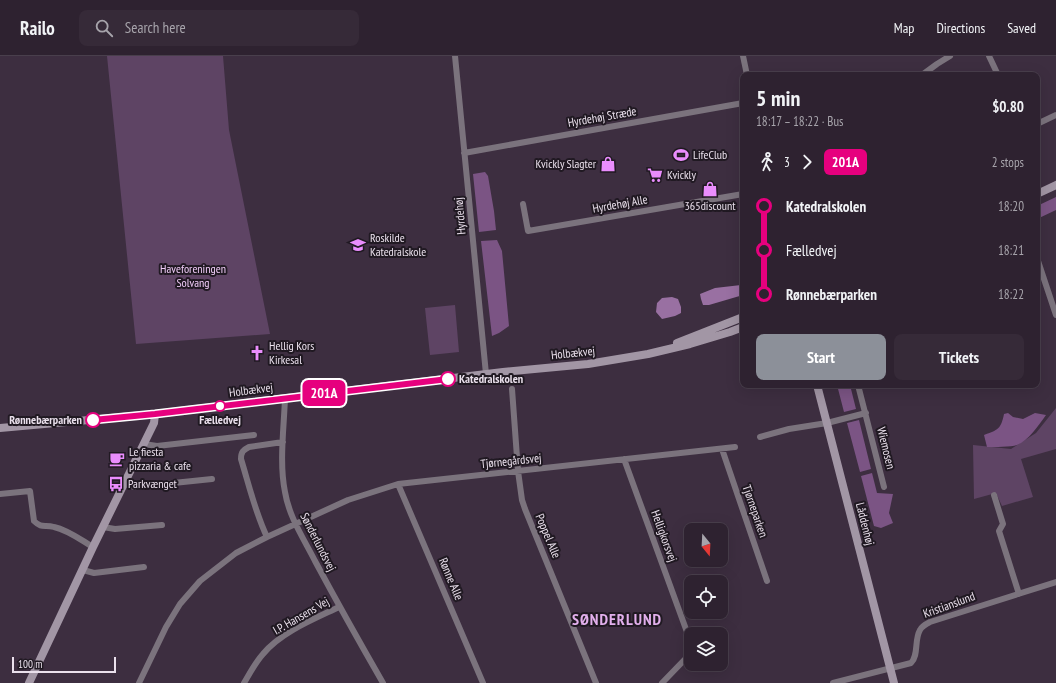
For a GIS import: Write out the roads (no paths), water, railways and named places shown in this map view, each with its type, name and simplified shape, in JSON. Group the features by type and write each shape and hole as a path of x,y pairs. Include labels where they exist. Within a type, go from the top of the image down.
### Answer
{"street":[{"name":"Hyrdehøj","path":"455,56 486,374"},
{"path":"743,56 746,72"},
{"path":"927,72 950,56"},
{"path":"989,56 997,72"},
{"name":"Hyrdehøj Stræde","path":"464,153 740,104"},
{"path":"1040,123 1056,115"},
{"path":"1040,192 1056,185"},
{"name":"Hyrdehøj Alle","path":"523,204 528,231 740,195"},
{"path":"1040,267 1056,315"},
{"name":"Holbækvej","path":"648,354 740,317"},
{"name":"Holbækvej","path":"0,428 155,414 486,374 588,364 648,354 702,341 740,328"},
{"name":"Låddenhøj","path":"818,388 894,683"},
{"name":"Wiemosen","path":"859,388 884,487"},
{"name":"Poppel Alle","path":"512,389 518,471 522,500 596,683"},
{"name":"Sønderlundsvej","path":"285,398 282,476 284,491 290,512 339,607 383,683"},
{"name":"Wiemosen","path":"827,423 866,413"},
{"path":"29,683 93,547 154,423 155,414"},
{"path":"760,438 789,429 827,423"},
{"path":"144,444 157,446 254,435"},
{"path":"267,537 254,505 241,459 241,454 244,449 249,447 283,442"},
{"name":"Tjørnegårdsvej","path":"138,683 166,627 180,604 200,581 236,553 295,523 348,500 398,484 735,447"},
{"name":"Tjørneparken","path":"722,449 767,581"},
{"name":"Helligkorsvej","path":"624,458 685,627"},
{"path":"124,484 135,487 212,480"},
{"name":"Rønne Alle","path":"398,484 483,683"},
{"path":"0,494 30,491 34,521 38,525 53,526 63,530 93,547"},
{"path":"994,496 1003,524 999,531 1019,594"},
{"path":"103,527 115,529 162,525"},
{"path":"82,570 94,573 144,567"},
{"name":"Kristianslund","path":"890,668 912,662 914,658 917,635 921,628 930,622 1056,582"},
{"name":"I.P. Hansens Vej","path":"244,683 251,669 263,653 279,640 298,628 339,607"},
{"path":"662,683 684,660"},
{"path":"833,683 890,668"}],"place":[{"name":"LifeClub","path":"681,155"},
{"name":"Kvickly Slagter","path":"608,164"},
{"name":"Kvickly","path":"655,175"},
{"name":"365discount","path":"710,189"},
{"name":"Roskilde Katedralskole","path":"358,245"},
{"name":"Hellig Kors Kirkesal","path":"257,353"},
{"name":"Katedralskolen","path":"448,379"},
{"name":"Fælledvej","path":"220,406"},
{"name":"Rønnebærparken","path":"93,420"},
{"name":"Le fiesta pizzaria & cafe","path":"117,459"},
{"name":"Parkvænget","path":"116,484"}],"district":[{"name":"SØNDERLUND","path":"617,619"}],"park label":[{"name":"Haveforeningen Solvang","path":"193,276"}]}
